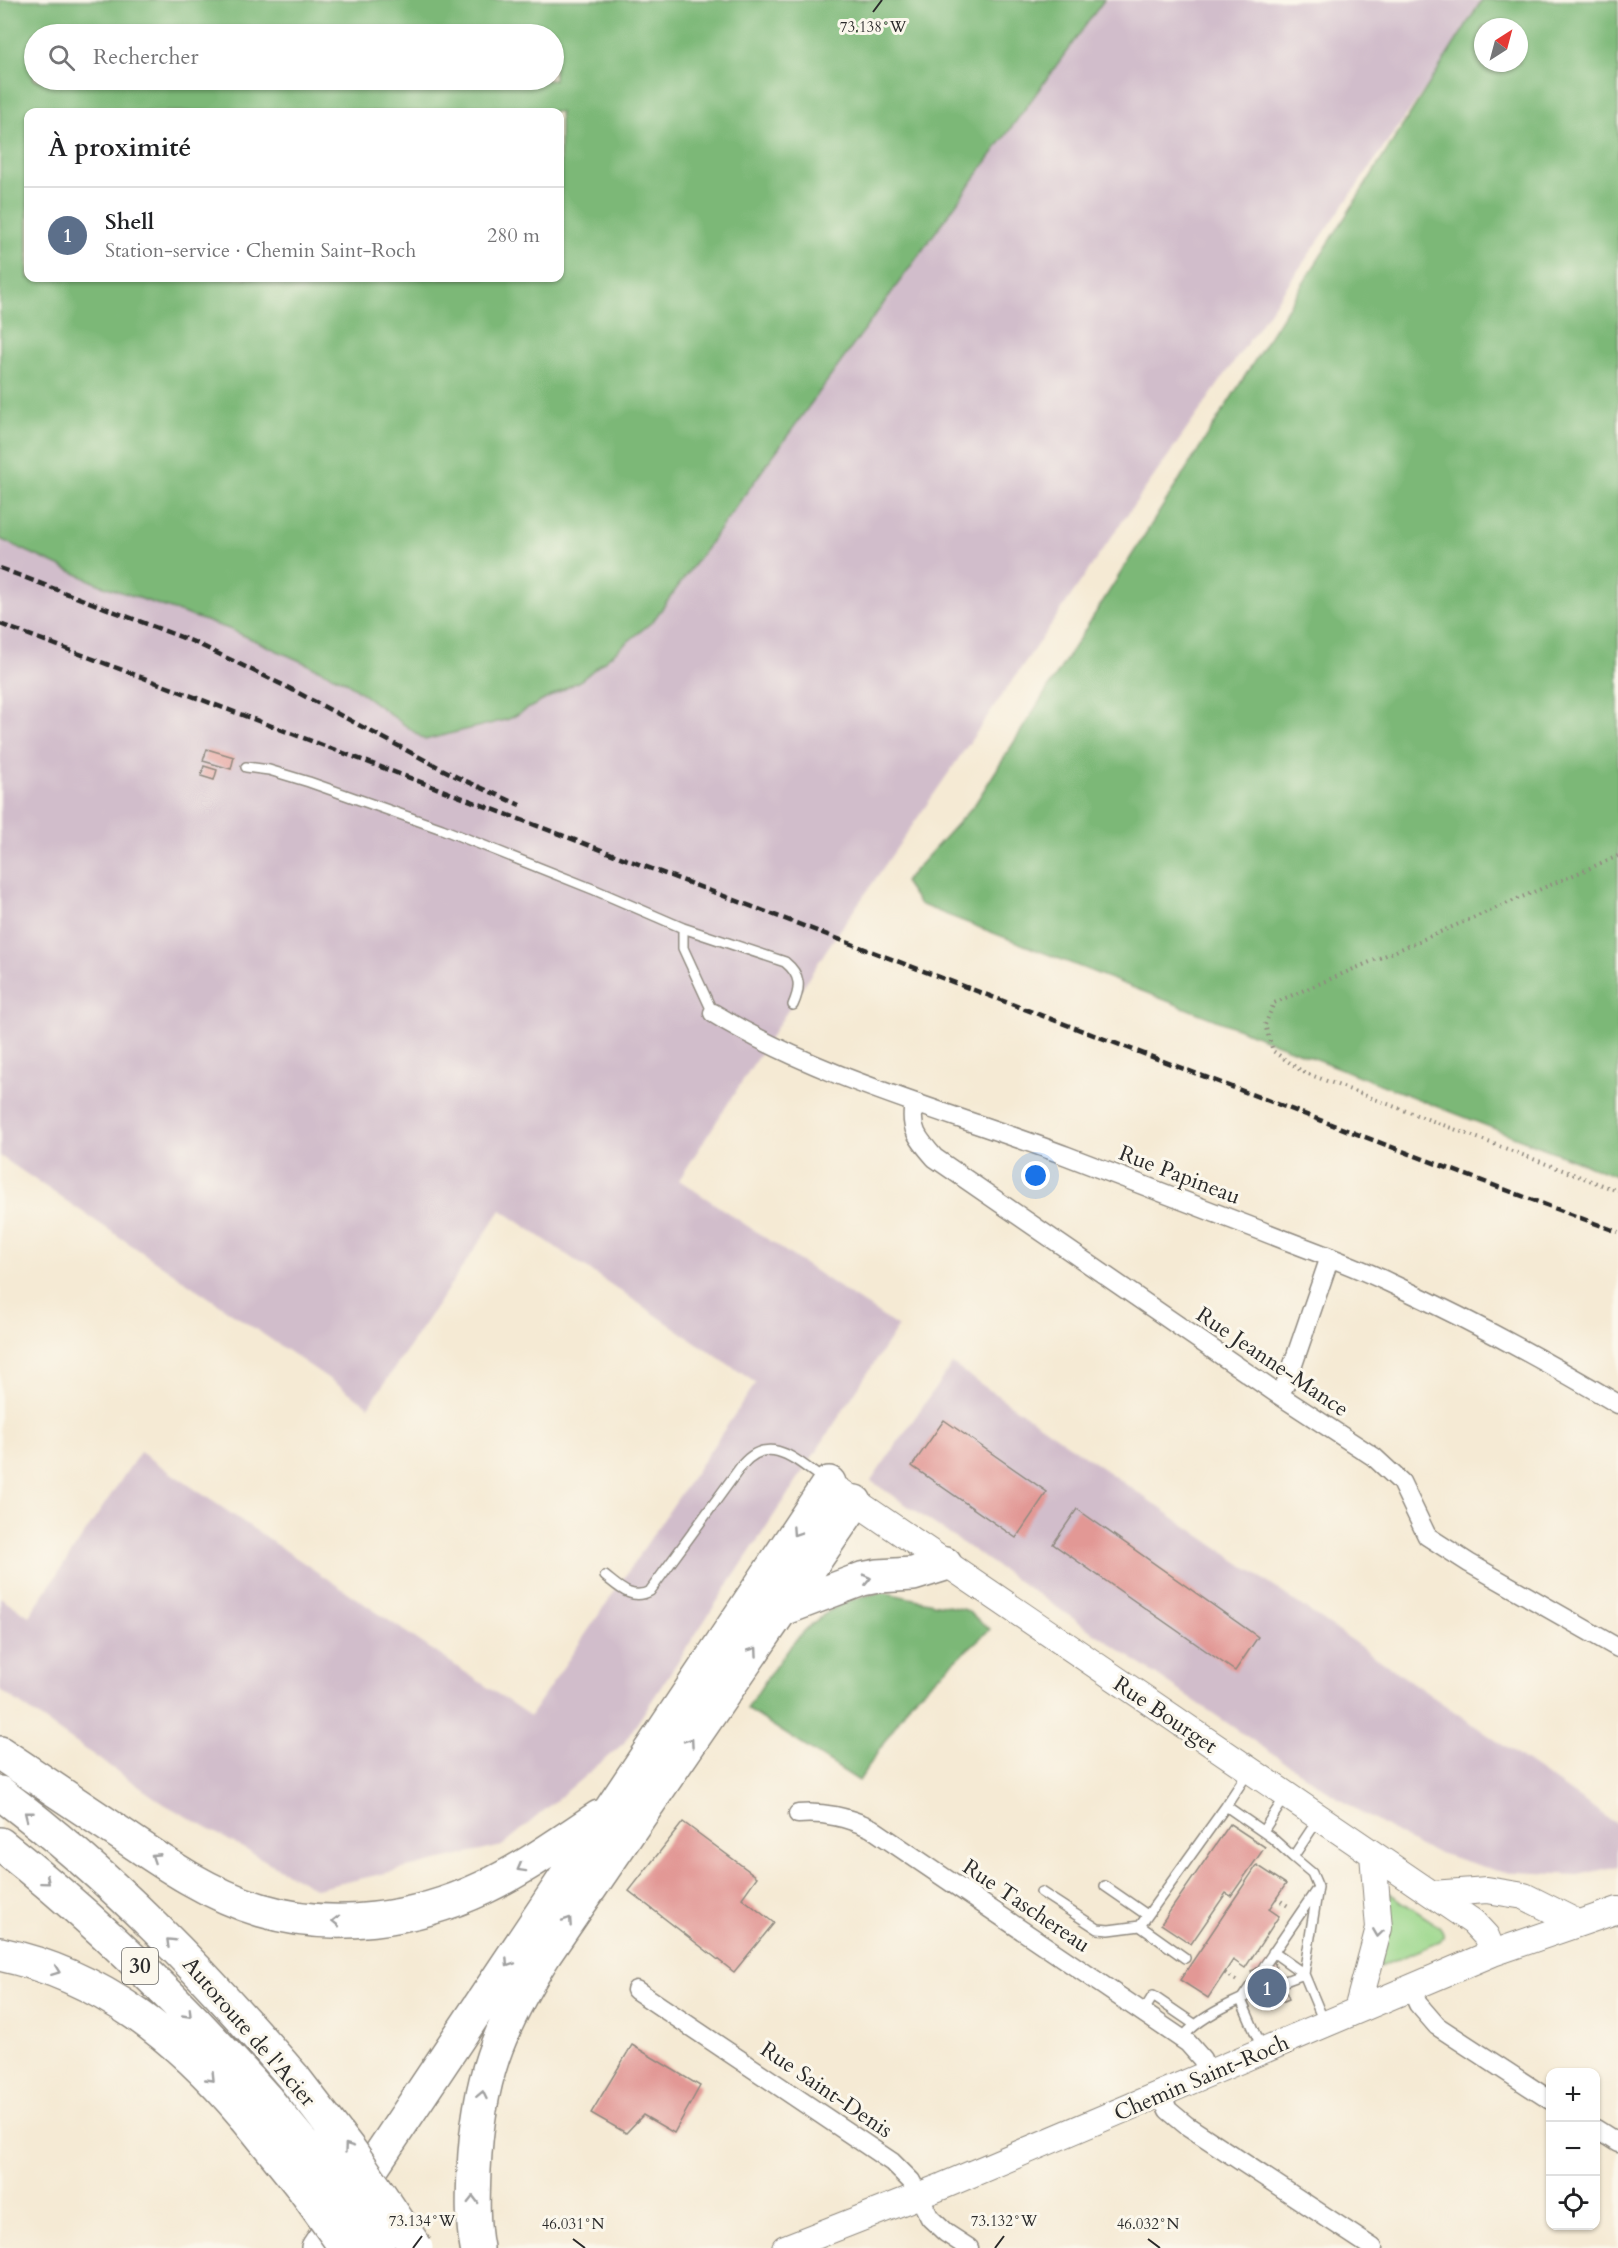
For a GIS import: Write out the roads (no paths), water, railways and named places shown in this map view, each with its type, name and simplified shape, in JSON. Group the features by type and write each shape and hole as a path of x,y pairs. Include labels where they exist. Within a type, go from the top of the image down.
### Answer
{"highway":[{"path":"318,2248 829,1483"},
{"path":"477,2248 473,2216 475,2153 480,2106 488,2070 519,1997 586,1894 855,1502"},
{"path":"783,1609 862,1579 913,1574 945,1564"},
{"path":"0,1753 163,1862 215,1892 259,1910 304,1919 339,1921 383,1918 408,1914 458,1898 534,1861 611,1809"},
{"name":"Autoroute de l'Acier","path":"0,1793 91,1867 177,1948 233,2007 294,2078 351,2152 416,2248"},
{"name":"Autoroute de l'Acier","path":"0,1844 64,1896 123,1949 212,2040 257,2108 318,2162 378,2248"},
{"path":"0,1954 63,1974 136,2012 257,2108 303,2188 345,2248"}],"main road":[{"name":"Rue Bourget","path":"829,1483 1432,1894 1477,1926 1486,1936 1493,1953"},
{"path":"1357,2010 1379,1928 1373,1854"},
{"path":"1432,1894 1487,1890 1524,1896 1578,1923"},
{"name":"Chemin Saint-Roch","path":"785,2248 1161,2094 1493,1953 1618,1910"}],"street":[{"name":"Rue Papineau","path":"713,1013 777,1049 802,1060 1065,1155 1390,1282 1454,1314 1618,1404"},
{"name":"Rue Jeanne-Mance","path":"914,1102 912,1115 915,1133 935,1158 1390,1471 1401,1482 1426,1536 1618,1648"},
{"path":"1279,1395 1288,1380 1330,1257"},
{"name":"Rue Taschereau","path":"798,1814 835,1815 871,1828 1182,2039 1197,2052 1208,2074"},
{"path":"1411,1988 1418,2004 1437,2026 1546,2097"},
{"name":"Rue Saint-Denis","path":"636,1990 892,2162 912,2181 930,2218 946,2233 969,2248"},
{"path":"1161,2094 1168,2110 1186,2125 1373,2248"},
{"path":"1600,2132 1618,2143"}],"lane":[{"path":"246,768 269,770 309,782 442,829 684,928 785,962 795,970 799,980 799,992 793,1005"},
{"path":"684,928 683,948 713,1013"},
{"path":"605,1576 625,1592 633,1595 650,1590 742,1465 758,1452 771,1450 782,1453 829,1483"},
{"path":"1140,1926 1250,1770"},
{"path":"1263,1832 1286,1795"},
{"path":"1226,1806 1263,1832 1312,1873 1318,1887 1304,1974"},
{"path":"1293,1857 1320,1818"},
{"path":"1105,1886 1147,1915"},
{"path":"1241,2000 1318,1887"},
{"path":"1041,1892 1098,1929 1140,1926 1185,1958"},
{"path":"1273,1952 1304,1974 1325,2024"},
{"path":"1182,2039 1194,2024 1241,2000 1304,1974"},
{"path":"1143,2012 1153,1996 1194,2024"},
{"path":"1241,2000 1263,2050"}],"railway":[{"path":"0,568 194,642 289,688 457,777 520,805"},
{"path":"0,624 1618,1232"}],"place":[{"name":"Shell","path":"1267,1988"}]}
